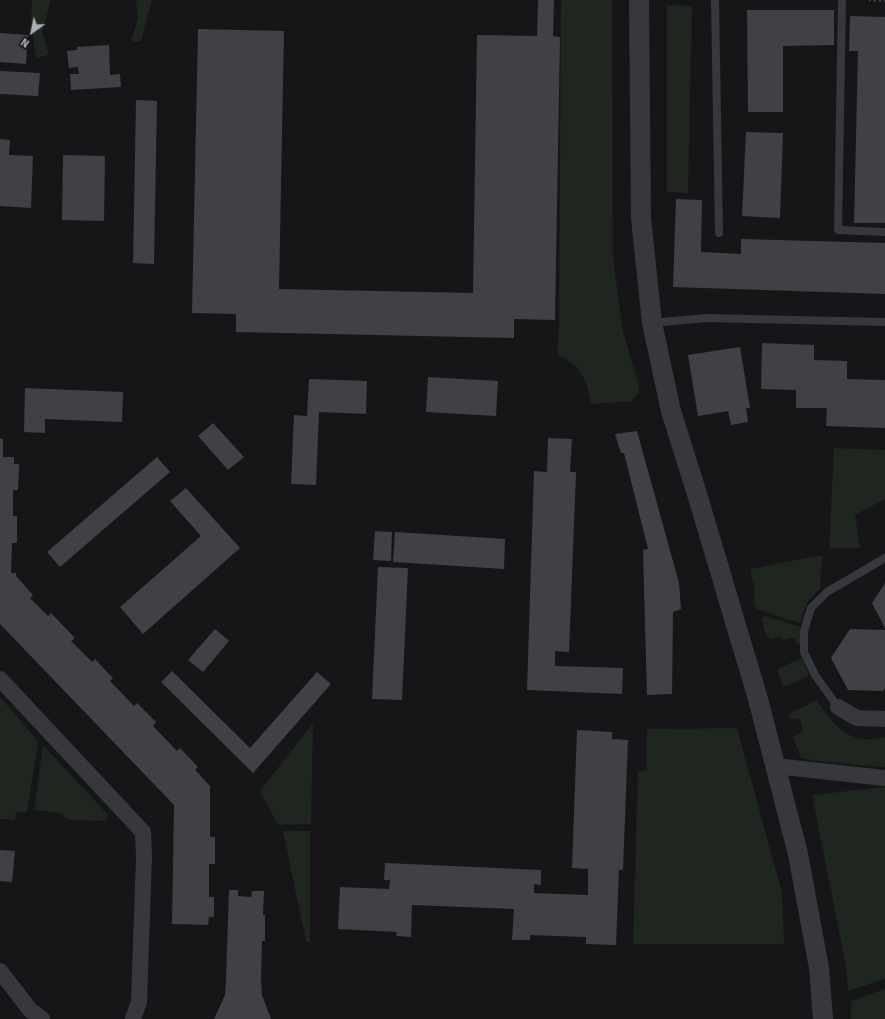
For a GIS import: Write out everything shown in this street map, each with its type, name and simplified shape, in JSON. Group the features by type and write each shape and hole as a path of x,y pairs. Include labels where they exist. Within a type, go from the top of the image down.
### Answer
{"street":[{"path":"639,0 640,218 652,323 671,411 755,692 798,854 819,968 822,1019"},
{"path":"0,679 143,832 144,857 139,1002 133,1019"},
{"path":"838,707 857,718 885,719"},
{"path":"775,766 885,778"},
{"path":"0,971 30,1010 42,1019"}],"lane":[{"path":"715,0 719,233"},
{"path":"842,0 838,230 885,232"},
{"path":"652,323 706,318 885,322"},
{"path":"838,707 816,675 804,652 804,631 811,608 827,592 885,558"}],"path":[{"path":"869,0 885,1"}],"shaded area":[{"path":"32,0 51,0 42,32 49,55 36,58 31,24"},
{"path":"136,0 152,0 141,41 131,42 138,18"},
{"path":"561,0 612,0 613,258 623,332 639,386 638,394 631,401 591,404 586,382 576,366 557,354 559,326"},
{"path":"667,5 692,6 688,193 667,192"},
{"path":"834,448 885,450 885,499 855,515 860,548 829,548"},
{"path":"822,555 820,588 809,600 803,612 800,623 756,609 754,601 755,590 750,569"},
{"path":"765,616 800,627 800,643 796,644 795,637 782,640 780,637 771,639 767,636 762,618"},
{"path":"802,658 809,676 783,687 777,669"},
{"path":"0,697 33,735 38,743 27,812 16,812 15,820 0,819"},
{"path":"817,700 823,710 844,732 862,739 885,737 885,767 817,761 801,758 793,737 803,731 800,719 792,720 789,714"},
{"path":"313,723 311,824 278,825 260,791"},
{"path":"737,728 782,893 784,944 633,944 638,771 647,770 647,729"},
{"path":"43,745 108,815 106,821 69,820 60,813 34,810"},
{"path":"885,787 885,979 848,991 846,966 812,795"},
{"path":"283,831 310,831 310,943 306,942"},
{"path":"885,989 885,1019 851,1019 851,1001"}],"building":[{"path":"538,0 554,0 553,36 560,37 555,320 514,319 514,338 236,332 236,314 192,313 198,29 284,31 279,289 473,293 477,35 537,36"},
{"path":"747,10 834,10 834,45 783,46 783,112 748,112"},
{"path":"850,16 885,17 885,223 854,223 858,51 849,51"},
{"path":"0,33 28,35 26,64 0,62"},
{"path":"109,45 110,75 120,74 121,87 71,90 70,74 79,74 78,67 69,68 67,51 77,50 77,47"},
{"path":"0,71 40,73 38,96 0,94"},
{"path":"136,100 157,101 154,264 133,263"},
{"path":"746,132 783,133 780,218 742,216"},
{"path":"0,139 10,140 9,155 33,156 31,208 0,206"},
{"path":"63,155 105,156 104,221 62,220"},
{"path":"676,199 702,200 701,252 741,254 741,239 885,243 885,294 673,287"},
{"path":"762,343 814,345 814,360 847,361 847,379 885,380 885,428 826,426 827,408 796,408 796,390 761,389"},
{"path":"740,347 750,408 746,408 748,422 731,425 728,411 698,416 688,355"},
{"path":"428,377 498,381 496,416 426,412"},
{"path":"309,379 367,381 366,414 319,412 316,485 291,484 294,415 307,416"},
{"path":"25,388 123,392 122,422 45,419 45,433 24,432"},
{"path":"213,423 244,457 228,470 198,436"},
{"path":"637,431 679,583 681,609 673,612 672,694 647,695 643,550 648,549 624,453 621,453 615,434"},
{"path":"548,438 572,439 570,472 576,472 569,652 555,651 555,666 623,668 622,694 527,690 534,471 547,472"},
{"path":"0,439 3,439 3,457 14,457 14,464 19,464 18,490 13,490 13,516 17,516 17,543 12,543 11,573 16,573 16,576 33,595 30,598 48,616 51,613 75,638 71,641 92,662 95,659 113,678 110,681 134,706 137,703 156,722 153,726 177,751 180,748 198,767 195,770 210,786 210,837 215,837 215,864 209,864 209,897 214,897 214,917 209,917 208,925 172,924 174,805 0,624"},
{"path":"157,457 170,472 60,567 47,552"},
{"path":"186,488 240,548 143,634 120,607 201,536 170,501"},
{"path":"375,531 392,532 391,561 373,560"},
{"path":"395,532 505,539 504,569 393,562"},
{"path":"378,567 408,568 402,700 372,699"},
{"path":"885,583 885,628 872,603"},
{"path":"215,629 229,641 203,672 188,660"},
{"path":"850,629 885,630 885,688 883,691 848,690 831,658"},
{"path":"172,671 250,748 317,672 331,684 253,773 161,682"},
{"path":"577,730 612,732 612,739 628,740 623,870 619,870 616,945 586,944 586,937 530,935 530,940 512,940 514,909 412,905 411,937 396,936 397,932 338,929 340,887 389,889 390,880 384,880 385,863 541,870 541,885 534,884 534,893 588,895 588,869 572,868"},
{"path":"0,850 15,851 12,882 0,881"},
{"path":"229,890 238,890 238,896 251,897 252,891 264,891 263,915 265,915 265,941 262,941 261,980 262,995 271,1019 214,1019 225,995"}]}
